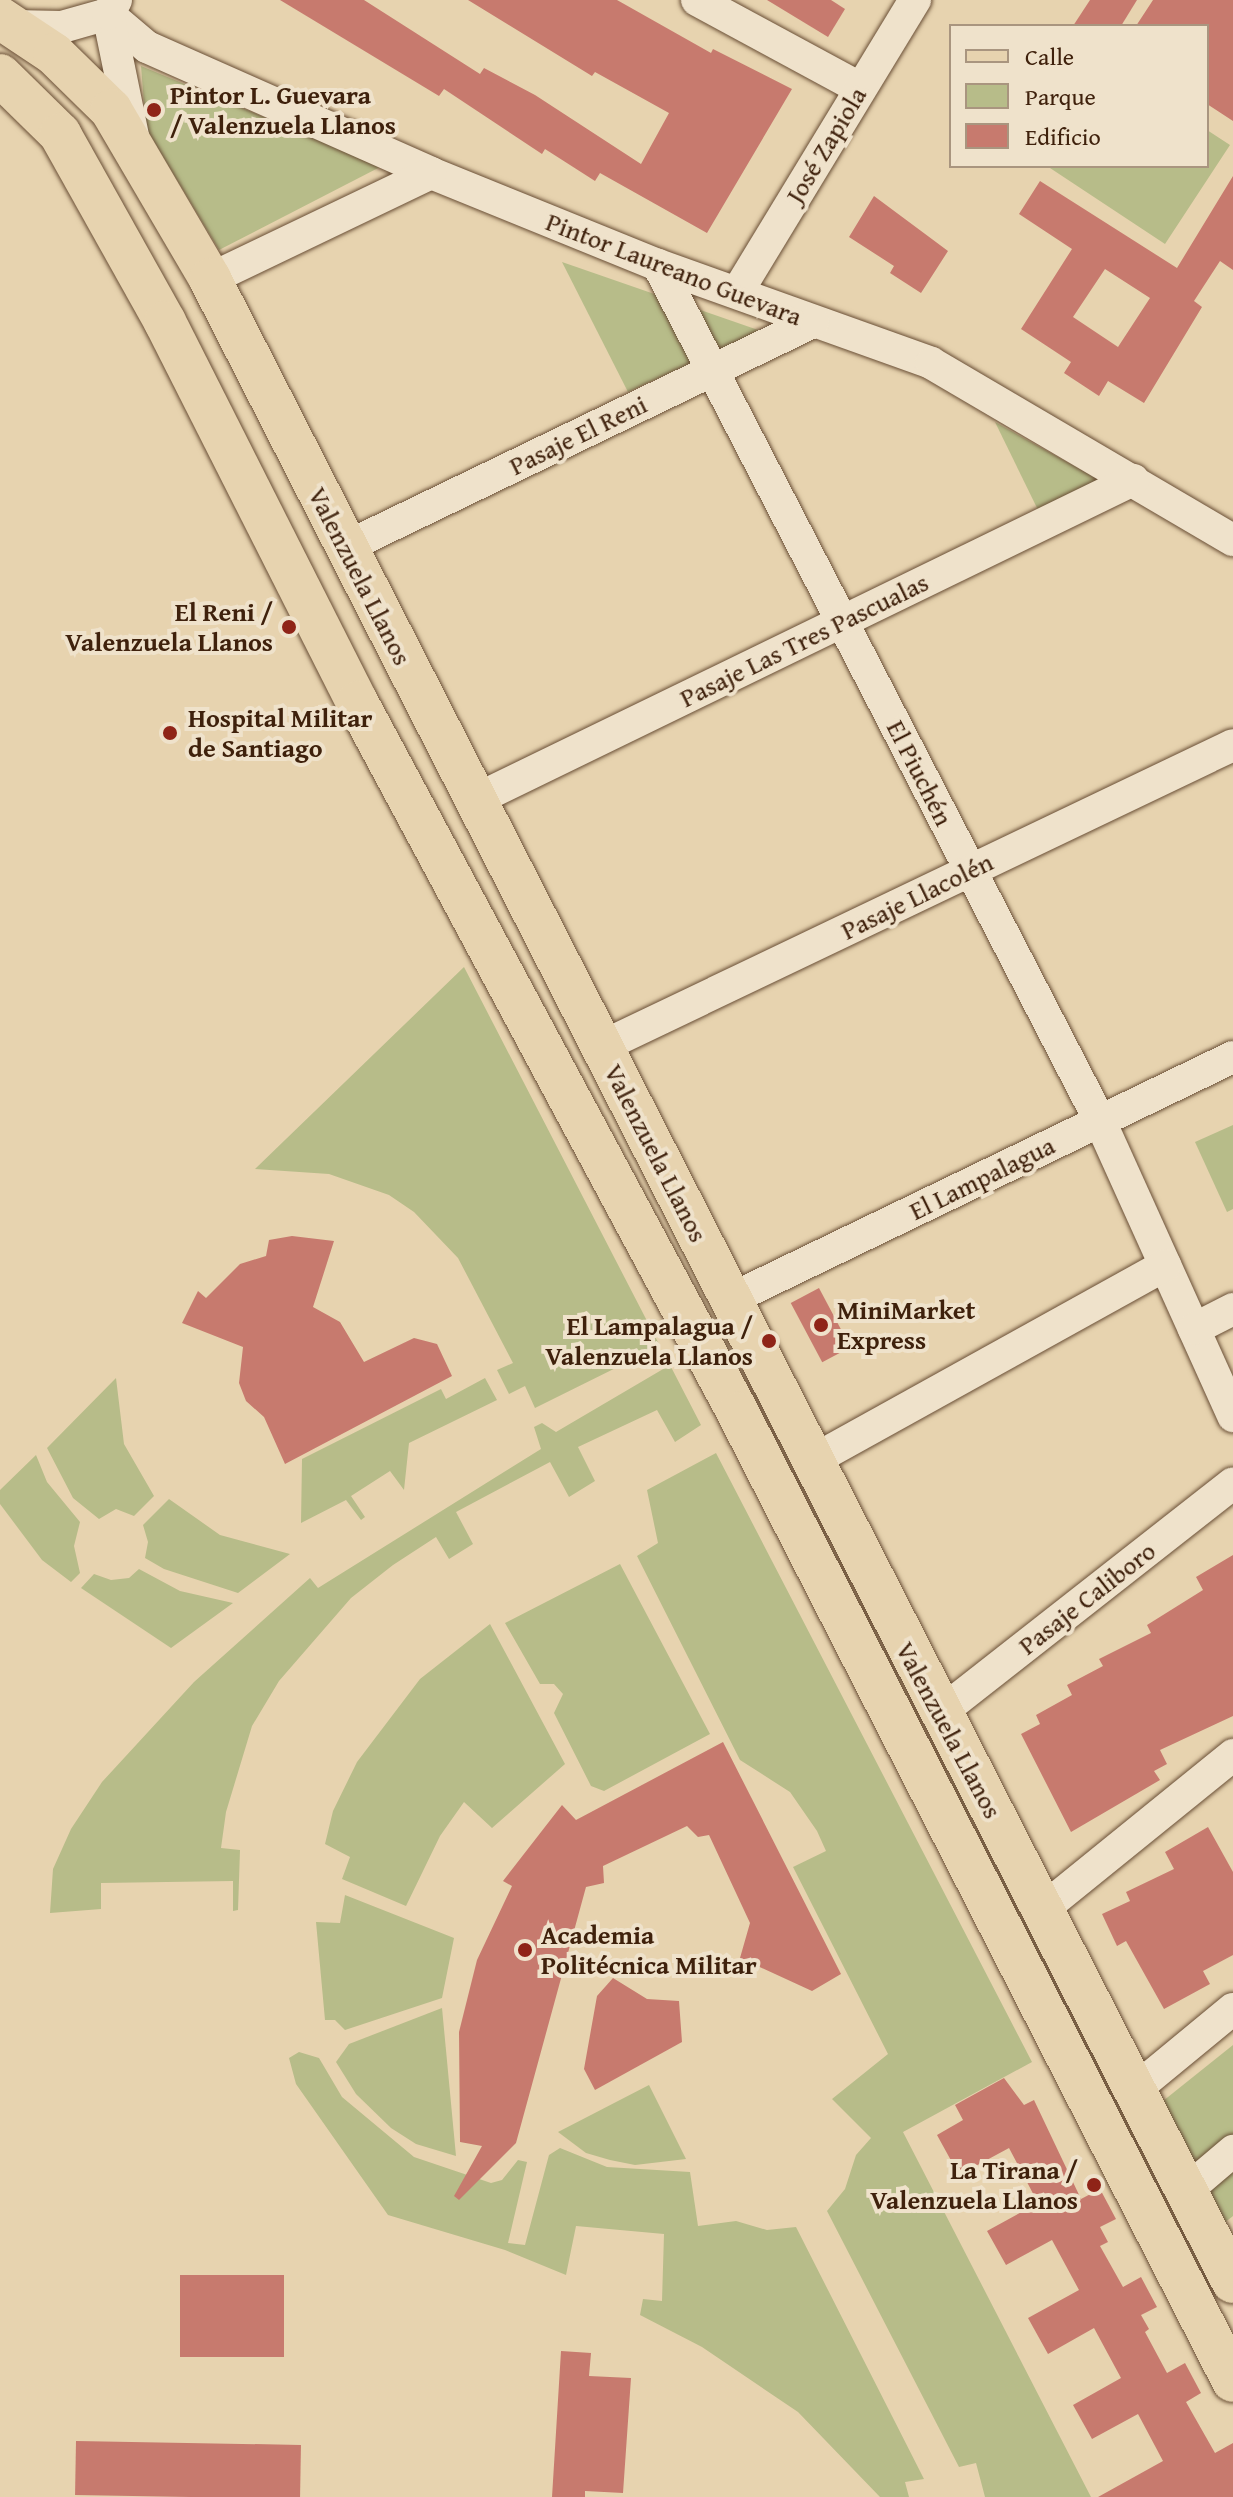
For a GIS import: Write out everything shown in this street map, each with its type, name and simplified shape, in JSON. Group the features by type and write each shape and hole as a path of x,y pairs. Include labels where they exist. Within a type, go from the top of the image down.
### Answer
{"main road":[{"path":"6,22 84,80 134,143"},
{"name":"Valenzuela Llanos","path":"0,75 46,116 72,153 165,322 357,702 746,1427 1233,2381"},
{"name":"Valenzuela Llanos","path":"134,143 210,279 344,548 731,1299 810,1462 1137,2088 1233,2282"}],"street":[{"path":"697,0 860,88"},
{"name":"José Zapiola","path":"738,291 915,0"},
{"path":"6,22 62,27 112,7"},
{"name":"Valenzuela Llanos","path":"112,7 134,143"},
{"name":"Pintor Laureano Guevara","path":"112,7 147,47 431,173 658,265 738,291 813,322 931,363 1233,540"},
{"path":"210,279 431,173"},
{"name":"El Piuchén","path":"658,265 1100,1121 1233,1416"},
{"name":"Pasaje El Reni","path":"344,548 813,322"},
{"name":"Pasaje Las Tres Pascualas","path":"475,800 1133,480"},
{"name":"Pasaje Llacolén","path":"601,1047 1233,745"},
{"name":"El Lampalagua","path":"731,1299 1233,1057"},
{"path":"810,1462 1165,1265"},
{"path":"1194,1329 1233,1309"},
{"name":"Pasaje Caliboro","path":"940,1713 1233,1483"},
{"path":"1043,1909 1233,1755"},
{"path":"1137,2088 1233,2009"},
{"path":"1186,2191 1233,2151"}],"green space":[{"path":"141,66 382,166 219,250 146,128"},
{"path":"1209,131 1230,145 1165,244 1050,168 1209,168"},
{"path":"562,262 761,331 628,392"},
{"path":"995,422 1101,481 1039,512"},
{"path":"464,967 660,1346 535,1408 525,1386 509,1394 497,1370 513,1363 458,1258 414,1212 389,1195 329,1174 255,1169"},
{"path":"1233,1125 1233,1209 1227,1212 1195,1142"},
{"path":"670,1365 701,1425 675,1442 657,1410 578,1447 595,1481 569,1497 550,1462 456,1512 473,1544 449,1559 436,1537 393,1565 351,1598 279,1681 252,1726 226,1812 221,1848 240,1850 238,1910 233,1911 233,1881 101,1883 101,1909 50,1913 53,1869 71,1829 102,1782 194,1682 310,1578 318,1588 541,1449 534,1427 542,1423 556,1432"},
{"path":"116,1378 124,1444 154,1496 134,1516 116,1509 99,1519 73,1498 47,1448"},
{"path":"485,1378 497,1400 409,1443 404,1490 390,1471 351,1496 365,1517 361,1520 346,1500 301,1523 302,1459 441,1389 446,1399"},
{"path":"716,1453 1032,2062 903,2132 1091,2497 985,2497 976,2463 959,2467 827,2211 845,2189 856,2155 871,2138 832,2099 888,2054 793,1867 826,1851 817,1831 790,1792 740,1760 637,1556 658,1543 647,1490"},
{"path":"36,1455 47,1482 80,1522 74,1546 80,1573 71,1582 42,1560 0,1504 0,1490"},
{"path":"169,1499 220,1535 290,1554 238,1593 164,1569 145,1558 148,1542 143,1525"},
{"path":"620,1564 710,1734 604,1791 591,1786 554,1713 563,1694 554,1684 540,1684 505,1623"},
{"path":"139,1569 180,1591 233,1603 171,1648 81,1588 94,1574 111,1580 129,1578"},
{"path":"490,1624 565,1764 492,1828 464,1802 440,1836 406,1906 342,1879 350,1857 325,1844 333,1811 357,1762 420,1679"},
{"path":"345,1895 454,1938 442,1998 345,2030 335,2020 325,2020 316,1922 340,1923"},
{"path":"442,2008 456,2156 416,2144 391,2128 356,2094 336,2062 349,2044"},
{"path":"1233,2045 1233,2216 1209,2235 1148,2113"},
{"path":"299,2052 319,2058 342,2097 414,2157 491,2183 502,2180 518,2160 527,2162 508,2243 525,2245 549,2155 560,2148 607,2167 690,2172 698,2226 736,2221 767,2230 796,2227 924,2479 905,2482 909,2497 880,2497 798,2412 702,2347 640,2315 643,2299 662,2301 664,2234 576,2226 566,2275 505,2250 388,2215 296,2084 289,2058"},
{"path":"649,2085 686,2159 635,2165 610,2160 586,2153 558,2132"}],"building":[{"path":"280,0 364,0 480,74 484,68 535,95 641,164 669,113 595,72 592,76 468,0 617,0 711,53 713,49 792,89 707,233 600,173 595,181 545,149 542,154 444,89 439,96"},
{"path":"767,0 831,0 845,9 828,37"},
{"path":"1090,0 1137,0 1122,24 1074,24"},
{"path":"1153,0 1233,0 1233,121 1209,105 1209,24 1137,24"},
{"path":"1233,176 1233,270 1220,261 1194,301 1202,307 1144,403 1108,381 1099,396 1064,373 1071,362 1021,329 1072,249 1019,214 1040,181 1177,268","holes":["1105,269 1150,298 1118,347 1073,317"]},
{"path":"874,196 948,251 921,293 890,273 894,266 849,237"},
{"path":"292,1236 334,1241 313,1307 340,1322 364,1362 414,1338 437,1344 452,1376 285,1464 264,1417 246,1401 239,1383 243,1347 182,1323 198,1291 206,1298 240,1264 266,1256 269,1240"},
{"name":"MiniMarket Express","path":"819,1288 850,1347 822,1362 791,1303"},
{"path":"1233,1555 1233,1716 1160,1750 1167,1764 1154,1771 1160,1780 1071,1832 1021,1734 1040,1724 1036,1715 1072,1695 1067,1685 1103,1666 1099,1659 1151,1633 1147,1625 1203,1590 1196,1577"},
{"name":"Academia Politécnica Militar","path":"723,1742 841,1974 812,1991 740,1958 750,1923 709,1835 698,1837 687,1826 603,1866 604,1883 586,1887 516,2143 459,2200 454,2196 482,2146 460,2142 459,2032 477,1960 512,1886 503,1881 562,1805 576,1820"},
{"path":"1208,1827 1233,1872 1233,1955 1203,1971 1210,1984 1164,2009 1126,1941 1117,1946 1102,1914 1130,1901 1126,1892 1174,1869 1165,1852"},
{"path":"613,1978 647,1999 679,2001 682,2042 595,2090 584,2069 597,1996"},
{"path":"1004,2078 1024,2105 1034,2100 1081,2199 1100,2189 1116,2219 1100,2227 1108,2242 1100,2246 1123,2287 1141,2277 1157,2307 1141,2315 1149,2329 1145,2332 1167,2373 1185,2363 1201,2393 1186,2402 1215,2453 1233,2443 1233,2497 1098,2497 1163,2461 1138,2414 1092,2439 1073,2405 1121,2378 1094,2328 1048,2354 1028,2318 1079,2290 1052,2240 1006,2265 987,2231 1038,2203 1009,2148 959,2175 937,2135 963,2120 955,2105"},
{"path":"180,2275 284,2275 284,2357 180,2357"},
{"path":"561,2351 591,2353 589,2376 631,2378 623,2493 585,2491 585,2497 552,2497"},
{"path":"76,2441 301,2445 300,2497 75,2495"}],"place":[{"name":"Pintor L. Guevara / Valenzuela Llanos","path":"154,110"},
{"name":"El Reni / Valenzuela Llanos","path":"289,627"},
{"name":"Hospital Militar de Santiago","path":"170,733"},
{"name":"MiniMarket Express","path":"821,1325"},
{"name":"El Lampalagua / Valenzuela Llanos","path":"769,1341"},
{"name":"Academia Politécnica Militar","path":"525,1950"},
{"name":"La Tirana / Valenzuela Llanos","path":"1094,2185"}]}
